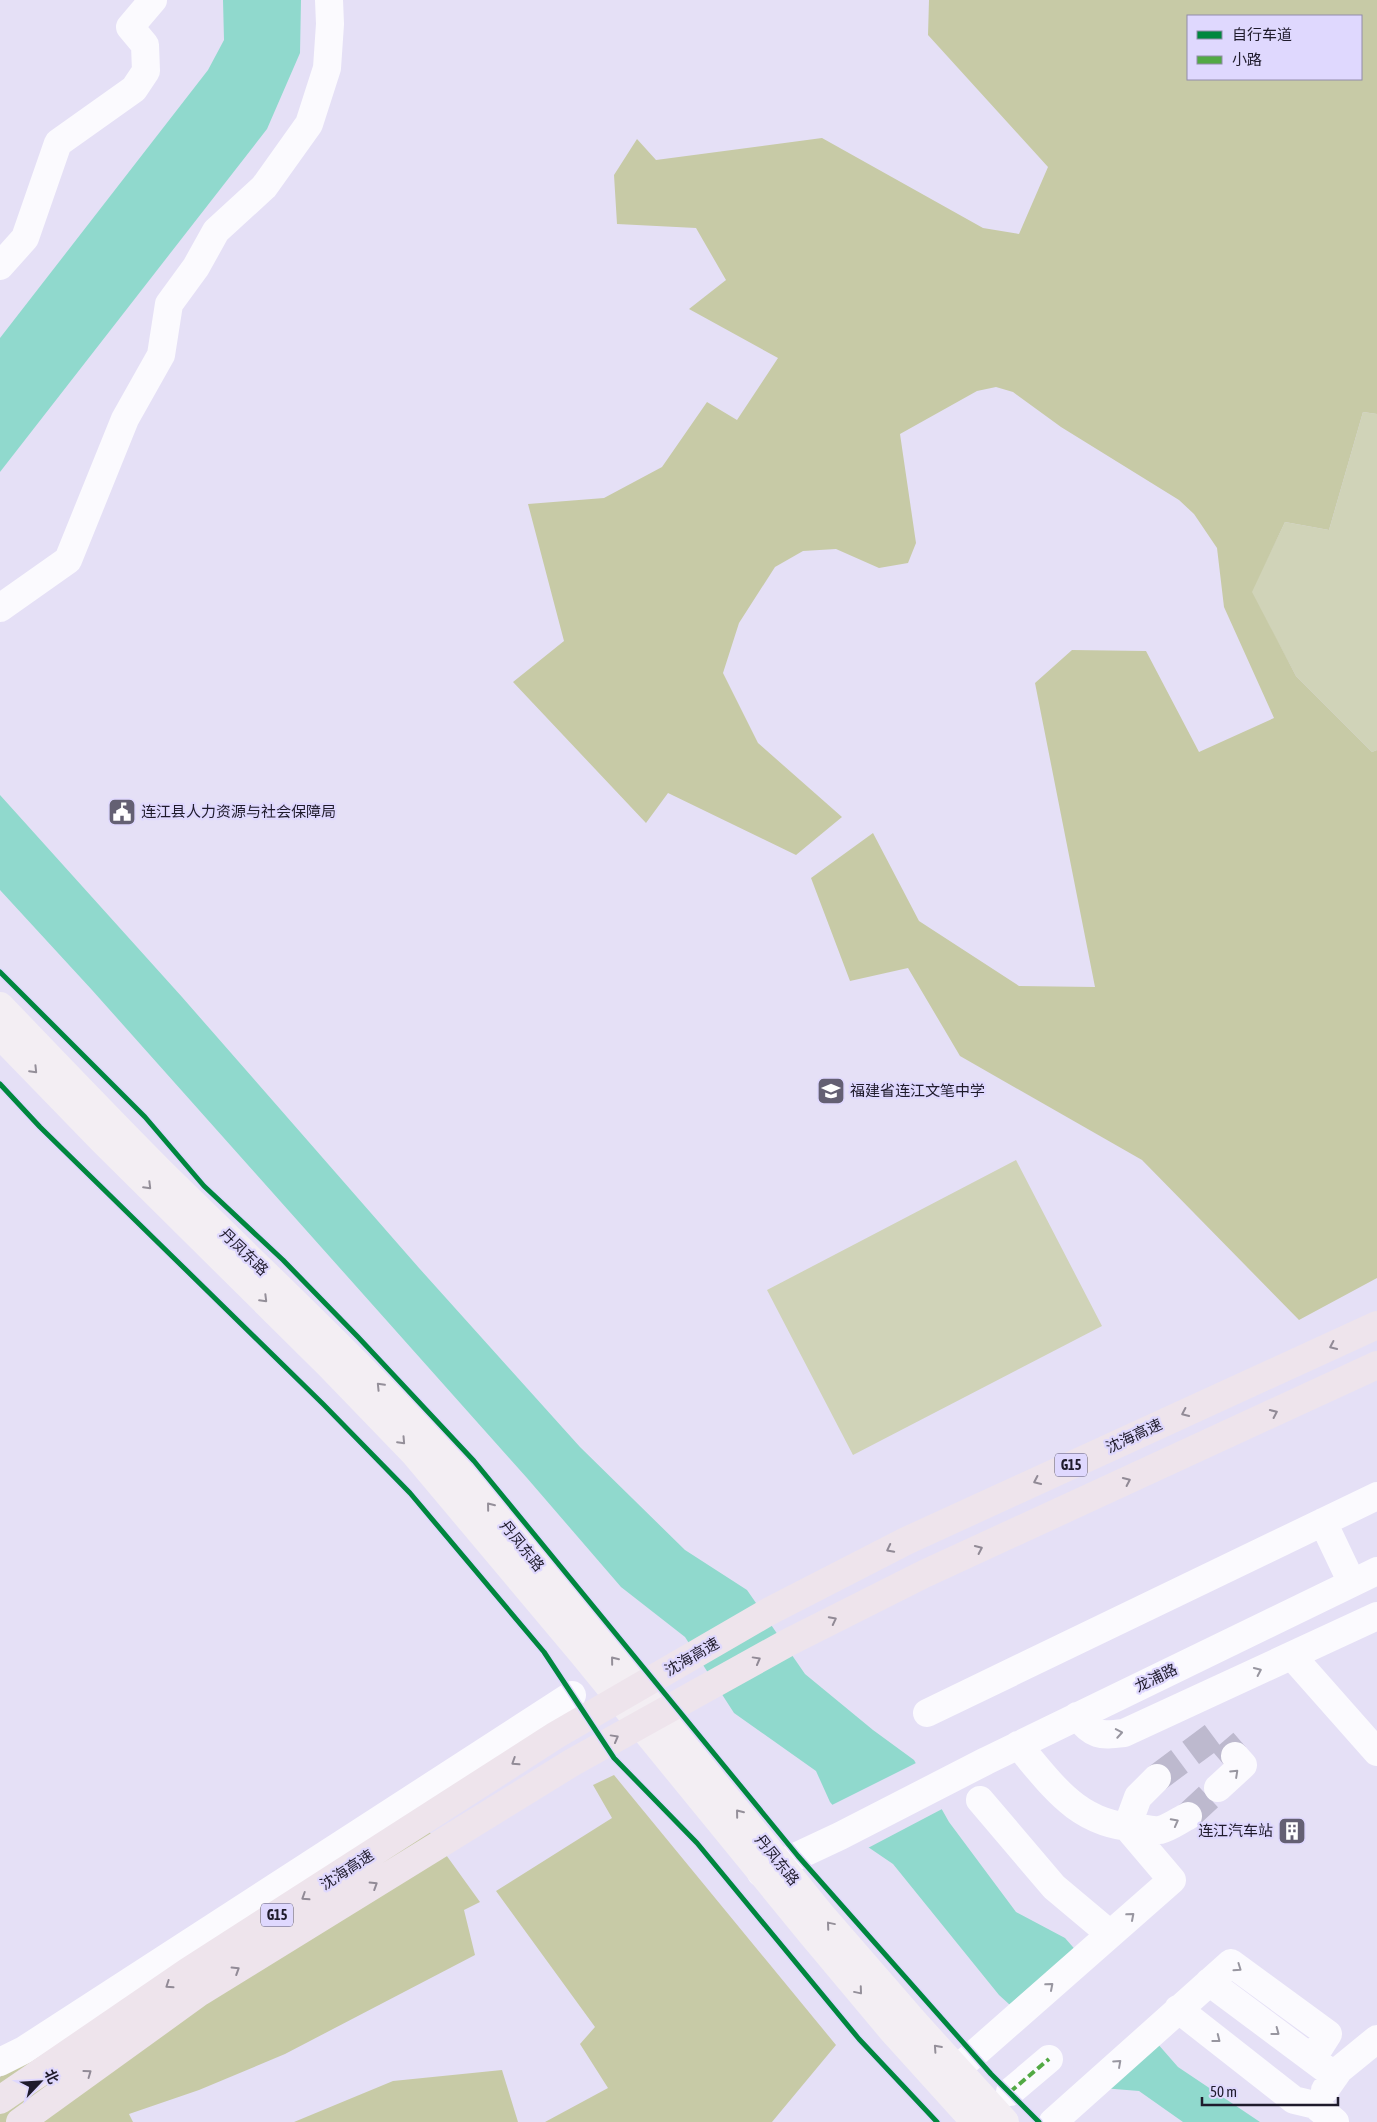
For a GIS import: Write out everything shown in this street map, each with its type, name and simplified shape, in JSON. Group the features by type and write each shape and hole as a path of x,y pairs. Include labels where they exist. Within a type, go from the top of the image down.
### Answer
{"highway":[{"name":"沈海高速","path":"0,2100 188,1972 556,1735 768,1612 906,1540 1377,1325"},
{"name":"沈海高速","path":"20,2122 200,1992 573,1762 789,1642 924,1574 1377,1365"}],"main road":[{"name":"丹凤东路","path":"0,1006 83,1093 345,1350 433,1441 486,1501 891,2029 975,2122"},
{"name":"丹凤东路","path":"0,1035 102,1140 323,1359 414,1454 582,1653 770,1869 846,1944 956,2070 1005,2122"}],"street":[{"path":"0,266 25,238 58,143 134,89 146,71 144,45 130,27 153,0"},
{"path":"0,608 68,560 125,419 162,355 168,304 196,266 216,231 264,187 309,124 327,68 330,24 329,0"},
{"path":"927,1713 1377,1496"},
{"path":"1323,1522 1352,1583"},
{"name":"龙浦路","path":"770,1869 1077,1716 1377,1571"},
{"path":"1077,1716 1087,1728 1102,1735 1124,1733 1377,1616"},
{"path":"1292,1656 1377,1752"},
{"path":"0,2062 24,2050 572,1695"},
{"path":"1018,1745 1052,1785 1076,1809 1102,1822 1127,1827 1161,1830 1188,1816"},
{"path":"1218,1788 1243,1765 1235,1756"},
{"path":"1127,1827 1138,1797 1157,1778"},
{"path":"980,1800 1102,1941"},
{"path":"956,2070 1172,1880 1127,1827"},
{"path":"1053,2122 1231,1963 1328,2034 1312,2058 1335,2076"},
{"path":"1170,2016 1294,2100 1314,2105 1335,2122"},
{"path":"1314,2105 1339,2070 1377,2039"},
{"path":"1010,2092 1049,2058"}],"shaded area":[{"path":"223,0 301,0 300,53 267,129 0,472 0,338 208,70 224,40"},
{"path":"929,0 1377,0 1377,414 1363,412 1329,530 1285,522 1252,592 1296,676 1372,752 1377,750 1377,1278 1299,1320 1142,1160 960,1056 908,968 850,981 811,878 873,833 919,921 1019,986 1095,987 1035,683 1072,650 1146,651 1199,752 1274,718 1224,607 1217,548 1194,514 1179,500 1061,427 1013,392 996,387 977,391 900,434 916,543 908,563 879,568 836,549 803,551 775,567 739,623 723,673 758,743 842,817 796,855 668,793 646,823 513,682 564,641 528,504 604,498 662,467 707,402 737,420 778,358 689,309 726,280 696,228 617,224 614,175 637,139 656,160 822,138 983,228 1019,234 1048,167 928,35"},
{"path":"1363,412 1377,414 1377,750 1372,752 1296,676 1251,592 1285,522 1329,530"},
{"path":"0,795 182,997 419,1268 580,1447 685,1550 747,1590 805,1674 873,1730 914,1760 949,1822 1016,1912 1065,1938 1178,2067 1260,2122 1183,2122 1139,2091 1102,2088 999,1995 893,1864 868,1847 830,1802 816,1771 734,1713 685,1637 621,1587 527,1478 92,990 0,890"},
{"path":"1016,1160 1102,1326 853,1455 767,1290"},
{"path":"614,1775 836,2045 772,2122 545,2122 608,2088 580,2044 595,2027 496,1891 612,1818 593,1785"},
{"path":"413,1809 480,1902 464,1910 475,1955 285,2054 199,2090 129,2114 133,2122 0,2122 0,2077"},
{"path":"502,2070 518,2122 294,2122 393,2081"}],"pier":[{"path":"918,1762 944,1808 866,1849 830,1806"},
{"path":"1076,1947 1158,2041 1100,2090 1008,2006"}],"tunnel":[{"path":"1157,1778 1216,1734 1235,1756"},
{"path":"1188,1816 1218,1788"}],"marked path":[{"path":"1010,2092 1049,2059"}],"cycle path":[{"path":"0,972 145,1117 204,1186 283,1260 474,1461 798,1856 991,2074 1039,2122"},
{"path":"0,1084 40,1127 323,1404 410,1493 544,1652 614,1758 697,1843 859,2039 937,2122"}],"place":[{"name":"连江县人力资源与社会保障局","path":"122,812"},
{"name":"福建省连江文笔中学","path":"831,1091"},
{"name":"连江汽车站","path":"1292,1831"}]}
